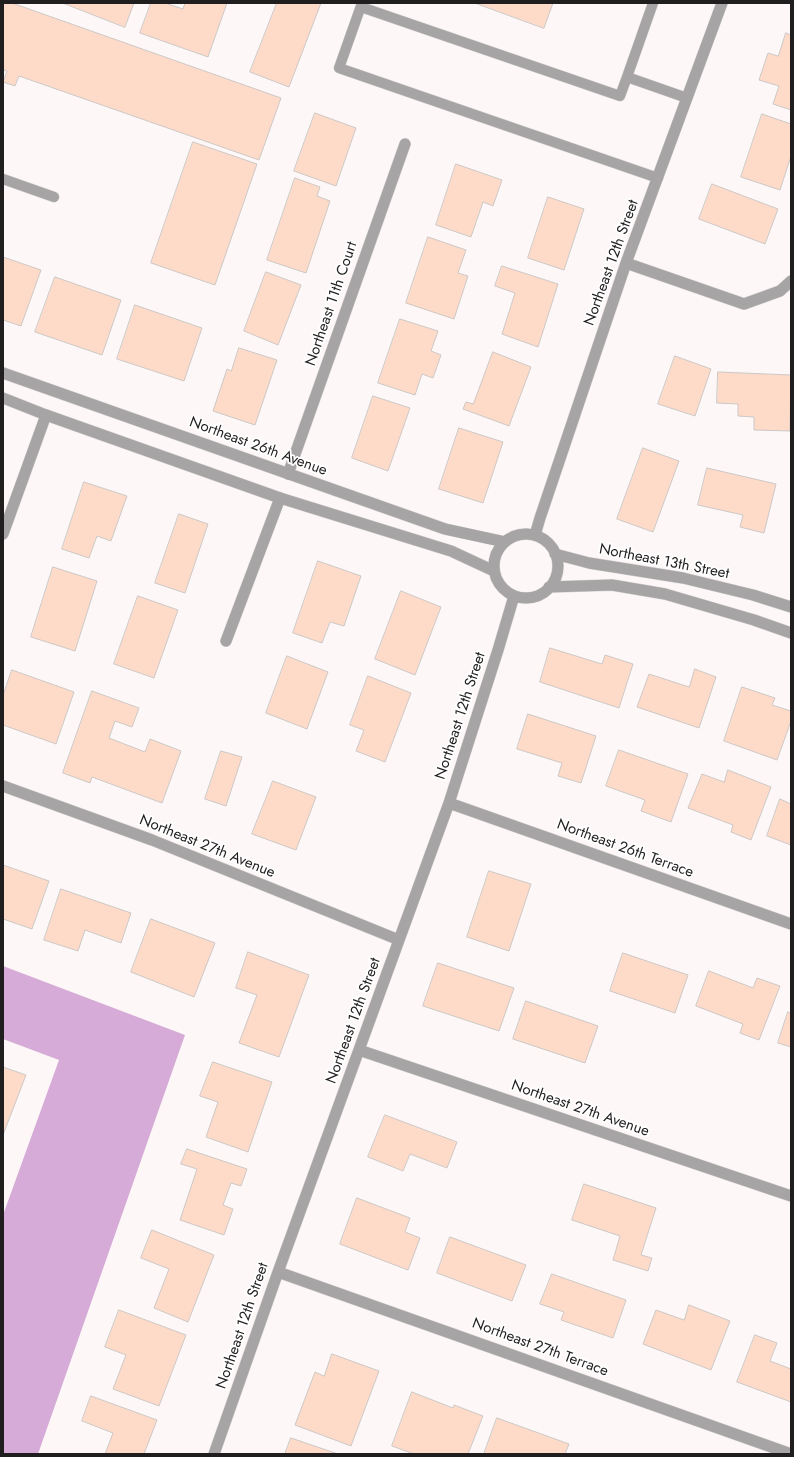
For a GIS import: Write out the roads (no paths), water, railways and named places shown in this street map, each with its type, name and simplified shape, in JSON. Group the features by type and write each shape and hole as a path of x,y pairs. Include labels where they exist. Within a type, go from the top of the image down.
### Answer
{"street":[{"name":"Northeast 12th Street","path":"535,535 542,510 626,263 722,3"},
{"name":"Northeast 11th Court","path":"288,474 405,144"},
{"path":"626,263 744,304 780,291 791,281"},
{"name":"Northeast 26th Avenue","path":"3,374 445,529 505,542"},
{"path":"3,398 46,415 280,498 451,551 494,571"},
{"path":"3,534 46,415"},
{"path":"226,641 280,498"},
{"path":"524,534 535,535 546,540 553,549 558,560 558,572 550,587 546,591 536,596 525,598 514,596 504,590 497,581 494,571 494,560 498,550 505,542 514,536 524,534"},
{"name":"Northeast 13th Street","path":"555,554 589,563 683,578 791,607"},
{"path":"550,587 612,585 665,594 754,620 791,633"},
{"name":"Northeast 12th Street","path":"214,1454 278,1272 449,803 514,596"},
{"name":"Northeast 27th Avenue","path":"3,786 152,840 399,940"},
{"name":"Northeast 26th Terrace","path":"449,803 791,924"},
{"name":"Northeast 27th Avenue","path":"359,1050 791,1196"},
{"name":"Northeast 27th Terrace","path":"278,1272 791,1454"}],"lane":[{"path":"653,3 620,96 362,5 339,68 658,178"},
{"path":"627,77 687,98"},
{"path":"3,179 54,197"}]}
